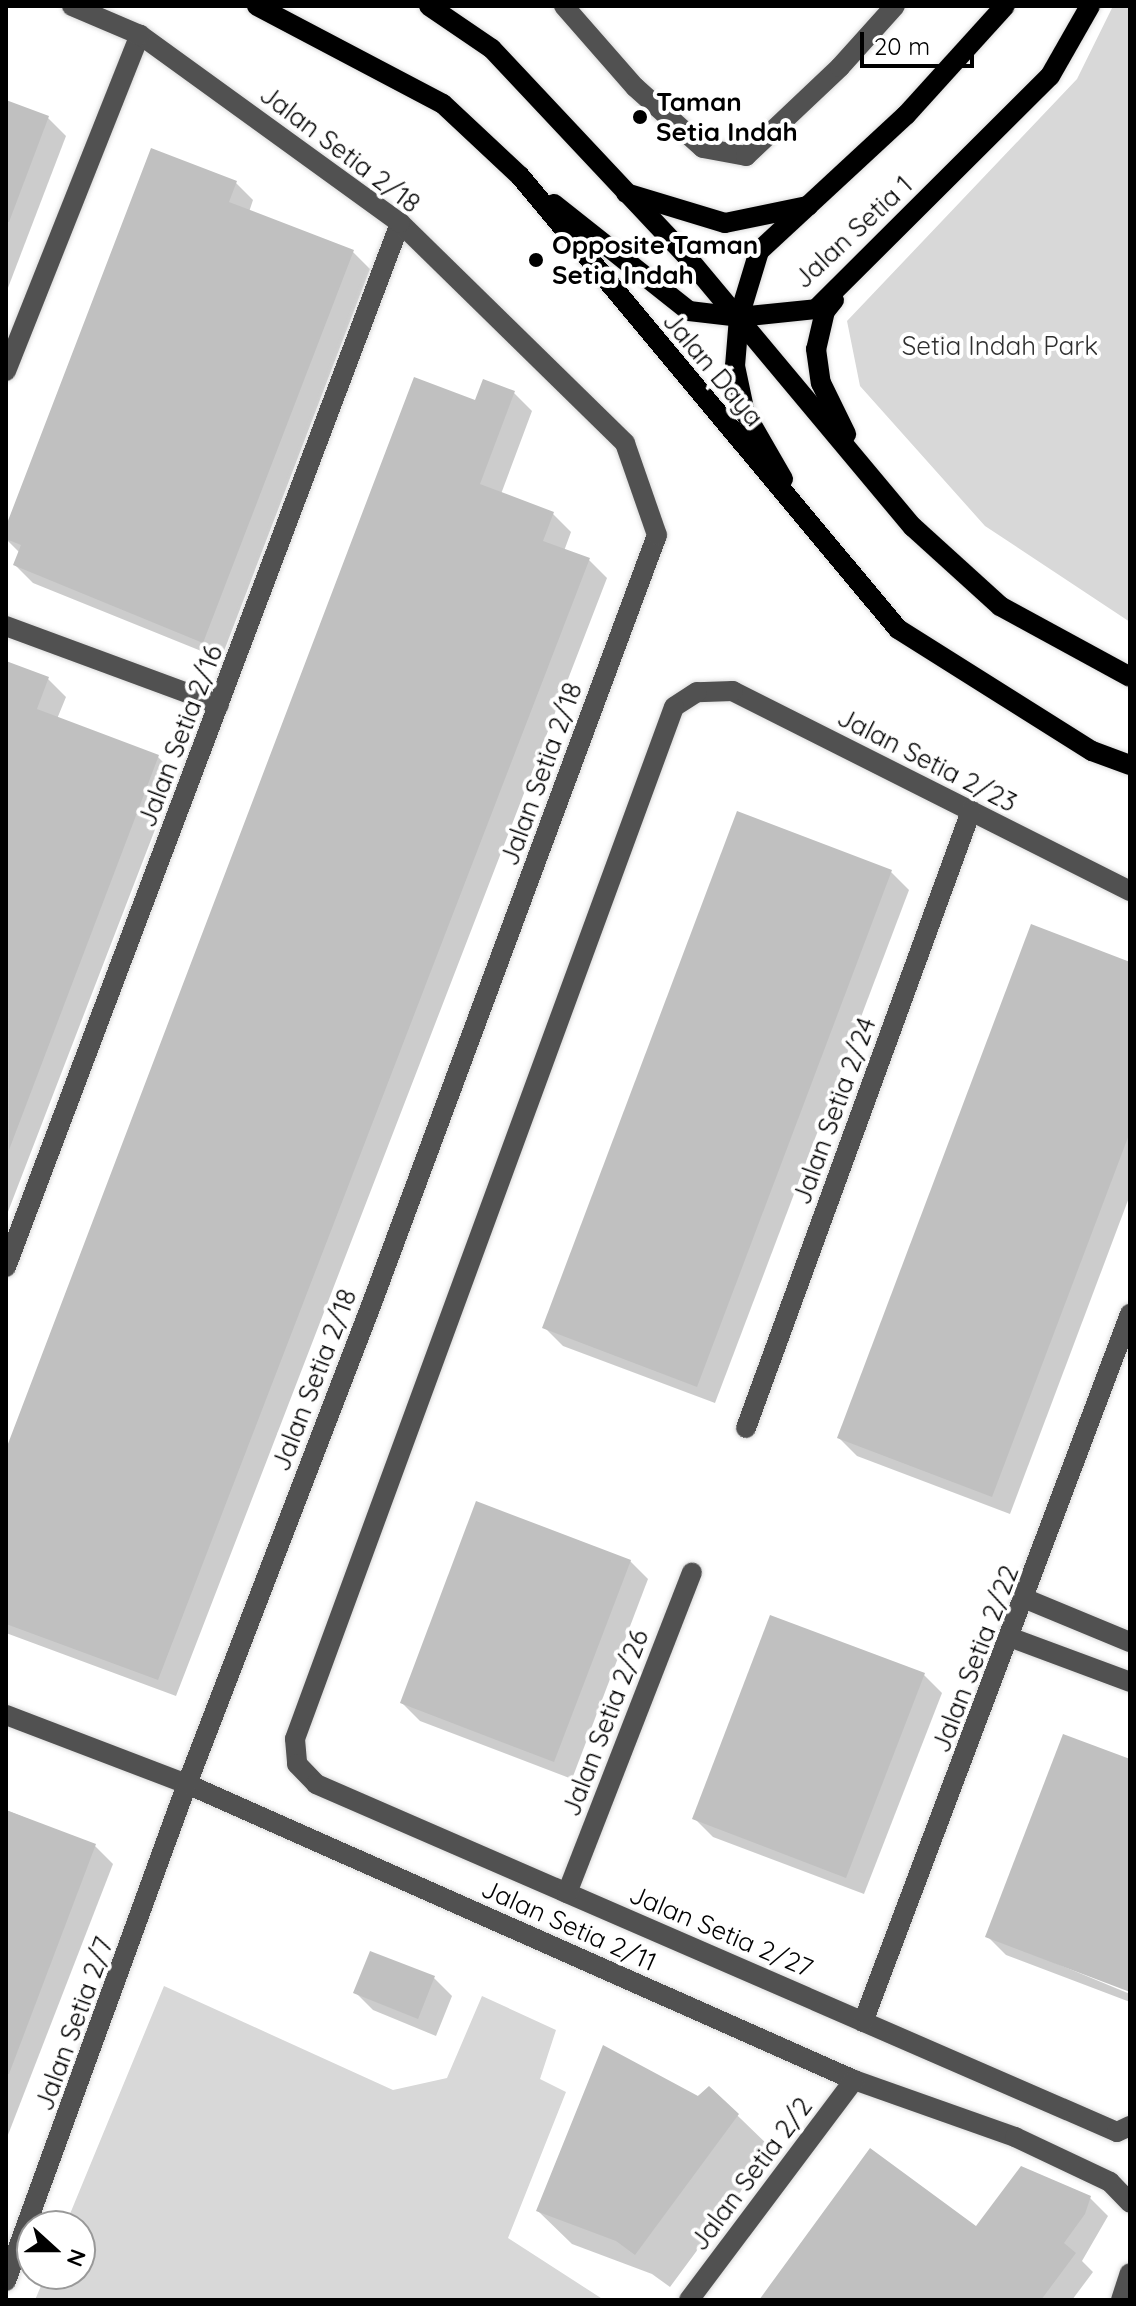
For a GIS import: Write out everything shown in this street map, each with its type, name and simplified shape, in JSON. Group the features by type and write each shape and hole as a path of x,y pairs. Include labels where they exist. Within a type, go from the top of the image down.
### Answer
{"main road":[{"name":"Jalan Daya","path":"257,6 443,104 520,176 898,629 1092,751 1130,765"},
{"name":"Jalan Daya","path":"429,6 492,49 739,317 913,527 1000,606 1130,677"},
{"name":"Jalan Setia 1","path":"1005,6 906,115 813,205 759,251 739,317 816,309 1050,76 1090,6"},
{"path":"520,176 689,311 739,317 735,366 745,413 809,524"},
{"path":"623,191 725,223 813,205"},
{"path":"862,466 821,383 816,349 825,311 866,261"}],"street":[{"name":"Jalan Setia 2/18","path":"72,6 140,35 400,223 625,443 657,535 377,1288 187,1784"},
{"path":"564,6 635,87 703,148 746,156 840,67 895,6"},
{"path":"6,371 140,35"},
{"name":"Jalan Setia 2/16","path":"6,1267 400,223"},
{"path":"6,626 219,705"},
{"name":"Jalan Setia 2/23","path":"297,1764 295,1739 674,707 697,692 733,691 1130,891"},
{"name":"Jalan Setia 2/24","path":"746,1428 971,811"},
{"name":"Jalan Setia 2/22","path":"863,2022 1012,1638 1130,1314"},
{"name":"Jalan Setia 2/26","path":"567,1893 692,1572"},
{"path":"1026,1599 1130,1642"},
{"path":"1012,1638 1130,1682"},
{"name":"Jalan Setia 2/11","path":"6,1715 187,1784 854,2080 1015,2137 1110,2182 1130,2203"},
{"name":"Jalan Setia 2/27","path":"297,1764 316,1784 863,2022 1117,2132 1130,2126"},
{"name":"Jalan Setia 2/7","path":"6,2281 187,1784"},
{"name":"Jalan Setia 2/2","path":"689,2300 854,2080"},
{"path":"1122,2299 1130,2273"}],"green space":[{"name":"Setia Indah Park","path":"1113,6 1130,6 1130,622 985,526 860,386 847,321 1077,79"},
{"path":"164,1986 393,2090 447,2078 482,1996 556,2030 540,2079 566,2092 508,2238 604,2300 35,2300 39,2290 96,2290 96,2210 72,2210"}],"building":[{"path":"6,100 49,116 9,222 6,222"},
{"path":"151,148 237,181 229,202 354,250 203,643 13,565 21,545 6,539 6,526"},
{"path":"414,377 475,400 483,379 515,391 480,484 554,512 543,541 590,558 158,1680 6,1624 6,1449"},
{"path":"6,661 49,677 37,709 159,755 9,1150"},
{"path":"737,811 892,870 697,1387 542,1328"},
{"path":"1031,924 1130,962 1130,1132 992,1497 837,1438"},
{"path":"476,1501 631,1560 554,1762 400,1703"},
{"path":"770,1615 925,1673 846,1878 692,1819"},
{"path":"1063,1734 1130,1759 1130,1992 985,1937"},
{"path":"6,1810 96,1844 9,2074 6,2074"},
{"path":"370,1951 435,1976 418,2019 353,1993"},
{"path":"603,2045 698,2096 709,2086 739,2114 635,2255 616,2241 536,2211"},
{"path":"870,2148 976,2226 1021,2166 1091,2196 1085,2214 1064,2243 1076,2253 1041,2300 759,2300"}],"place":[{"name":"Taman Setia Indah","path":"640,117"},
{"name":"Opposite Taman Setia Indah","path":"536,260"}]}
